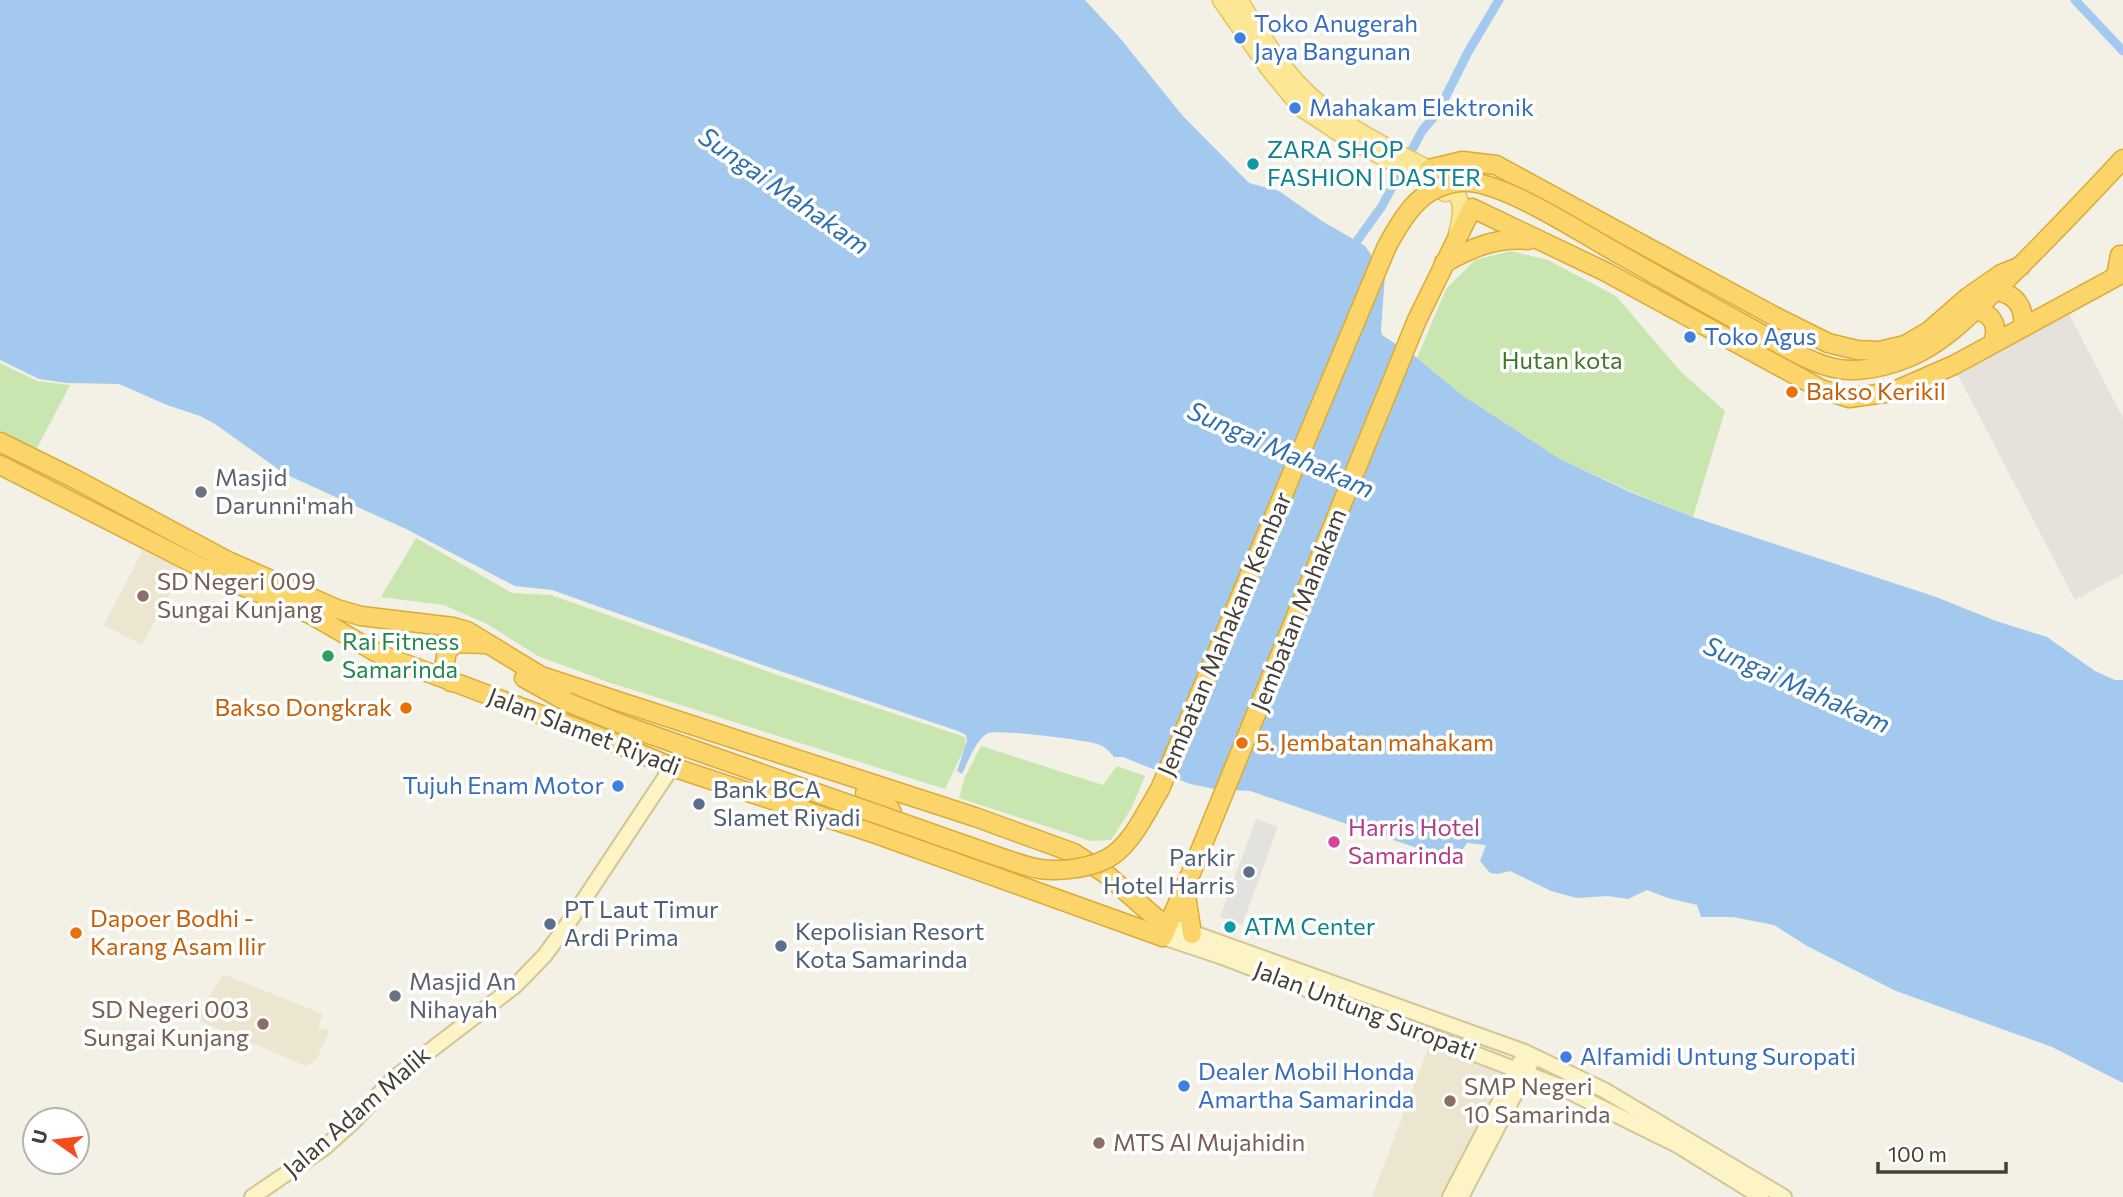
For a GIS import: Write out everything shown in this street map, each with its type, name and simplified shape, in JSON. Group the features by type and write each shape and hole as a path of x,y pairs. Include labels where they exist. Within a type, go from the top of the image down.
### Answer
{"highway":[{"name":"Jembatan Mahakam Kembar","path":"1160,789 1387,246 1405,214 1424,194 1460,182 1479,183 1522,200 1765,336 1822,364 1852,370 1880,366 1910,357 1935,343 2021,266 2123,159"},
{"path":"1429,169 1462,161 1496,165 1774,316 1828,343 1857,351 1879,351 1905,345 1929,331 2001,274 2021,266"},
{"name":"Jembatan Mahakam","path":"1160,931 1185,889 1417,320 1455,239 1466,205"},
{"path":"1466,205 1606,272 1821,388 1849,398 1892,392 1954,365 2062,308 2120,275 2122,251"},
{"path":"1444,263 1477,246 1494,241 1538,241"},
{"path":"1995,291 2003,292 2018,302 2024,318 2023,327"},
{"path":"1975,310 1983,312 1994,322 1995,337 1992,344"},
{"name":"Jalan Slamet Riyadi","path":"0,442 226,560 337,609 361,616 467,631 541,676 975,817 1074,853 1106,874 1156,918 1160,931"},
{"name":"Jalan Slamet Riyadi","path":"0,465 218,576 310,614 379,654 603,738 672,767 1160,931"},
{"path":"62,495 73,478"},
{"path":"451,682 444,667 447,651 456,643 489,645"},
{"name":"Jalan Slamet Riyadi","path":"489,645 510,670 567,702 626,726 1040,869 1088,866 1113,855 1133,833 1160,789"},
{"path":"757,747 765,756 883,801 889,806 893,818 889,827 880,835"},
{"path":"1185,889 1192,934"}],"main road":[{"path":"1221,0 1269,69 1301,108 1347,138 1466,205"},
{"path":"1239,0 1275,56 1314,100 1355,129 1429,169 1466,205"},
{"name":"Jalan Adam Malik","path":"252,1197 324,1148 353,1122 393,1079 516,985 545,955 569,922 672,767"},
{"name":"Jalan Slamet Riyadi","path":"1160,931 1192,934"},
{"name":"Jalan Untung Suropati","path":"1160,931 1522,1070 1679,1146 1761,1197"},
{"name":"Jalan Untung Suropati","path":"1192,934 1530,1054 1604,1090 1784,1197"},
{"path":"1461,1197 1530,1054"},
{"path":"1450,1197 1522,1070"}],"shaded area":[{"path":"2069,314 2123,418 2123,574 2075,600 1958,375"},
{"name":"SD Negeri 009 Sungai Kunjang","path":"144,548 183,568 142,645 104,625"},
{"name":"Parkir Hotel Harris","path":"1256,819 1278,827 1242,925 1220,917"},
{"name":"SD Negeri 003 Sungai Kunjang","path":"223,974 323,1014 318,1028 329,1031 317,1059 306,1066 195,1019"},
{"name":"SMP Negeri 10 Samarinda","path":"1429,1046 1504,1073 1480,1129 1444,1197 1372,1197"}],"green space":[{"name":"Hutan kota","path":"1511,251 1548,260 1616,296 1681,372 1725,411 1693,517 1560,459 1462,395 1417,358 1446,289 1475,260"},
{"path":"0,363 37,381 70,385 34,454 0,438"},
{"path":"416,538 512,593 551,595 965,737 966,745 945,789 608,682 538,656 487,624 444,605 381,597"},
{"path":"981,746 1103,785 1117,766 1145,776 1131,809 1111,840 1091,841 959,798 965,777"}],"water":[{"name":"Sungai Mahakam","path":"0,0 1085,0 1120,38 1182,115 1249,183 1279,191 1322,221 1365,246 1385,275 1382,335 1417,358 1462,395 1560,459 1630,492 1693,517 1936,597 1996,621 2047,637 2095,671 2115,680 2123,680 2123,1083 2052,1047 1896,991 1807,946 1774,925 1733,917 1701,917 1697,905 1647,890 1628,899 1608,896 1577,898 1551,891 1510,871 1490,873 1480,861 1486,845 1467,843 1455,861 1250,791 1190,784 1123,757 1114,757 1100,745 1060,738 1007,732 988,733 976,745 962,774 957,771 967,741 966,735 958,731 552,590 515,586 406,529 285,474 200,416 119,384 67,383 39,379 0,360"}],"waterway":[{"path":"1352,248 1382,206 1422,131 1438,112 1468,52 1499,0"},
{"path":"2075,0 2123,51"}],"place":[{"name":"Toko Anugerah Jaya Bangunan","path":"1240,38"},
{"name":"Mahakam Elektronik","path":"1295,108"},
{"name":"ZARA SHOP FASHION | DASTER","path":"1253,164"},
{"name":"Toko Agus","path":"1690,337"},
{"name":"Bakso Kerikil","path":"1792,392"},
{"name":"Masjid Darunni'mah","path":"201,492"},
{"name":"SD Negeri 009 Sungai Kunjang","path":"143,596"},
{"name":"Rai Fitness Samarinda","path":"328,656"},
{"name":"Bakso Dongkrak","path":"406,708"},
{"name":"5. Jembatan mahakam","path":"1242,743"},
{"name":"Tujuh Enam Motor","path":"618,786"},
{"name":"Bank BCA Slamet Riyadi","path":"699,804"},
{"name":"Harris Hotel Samarinda","path":"1334,842"},
{"name":"Parkir Hotel Harris","path":"1249,872"},
{"name":"PT Laut Timur Ardi Prima","path":"550,924"},
{"name":"ATM Center","path":"1230,927"},
{"name":"Dapoer Bodhi - Karang Asam Ilir","path":"76,933"},
{"name":"Kepolisian Resort Kota Samarinda","path":"781,946"},
{"name":"Masjid An Nihayah","path":"395,996"},
{"name":"SD Negeri 003 Sungai Kunjang","path":"263,1024"},
{"name":"Alfamidi Untung Suropati","path":"1566,1057"},
{"name":"Dealer Mobil Honda Amartha Samarinda","path":"1184,1086"},
{"name":"SMP Negeri 10 Samarinda","path":"1450,1101"},
{"name":"MTS Al Mujahidin","path":"1099,1143"}]}
